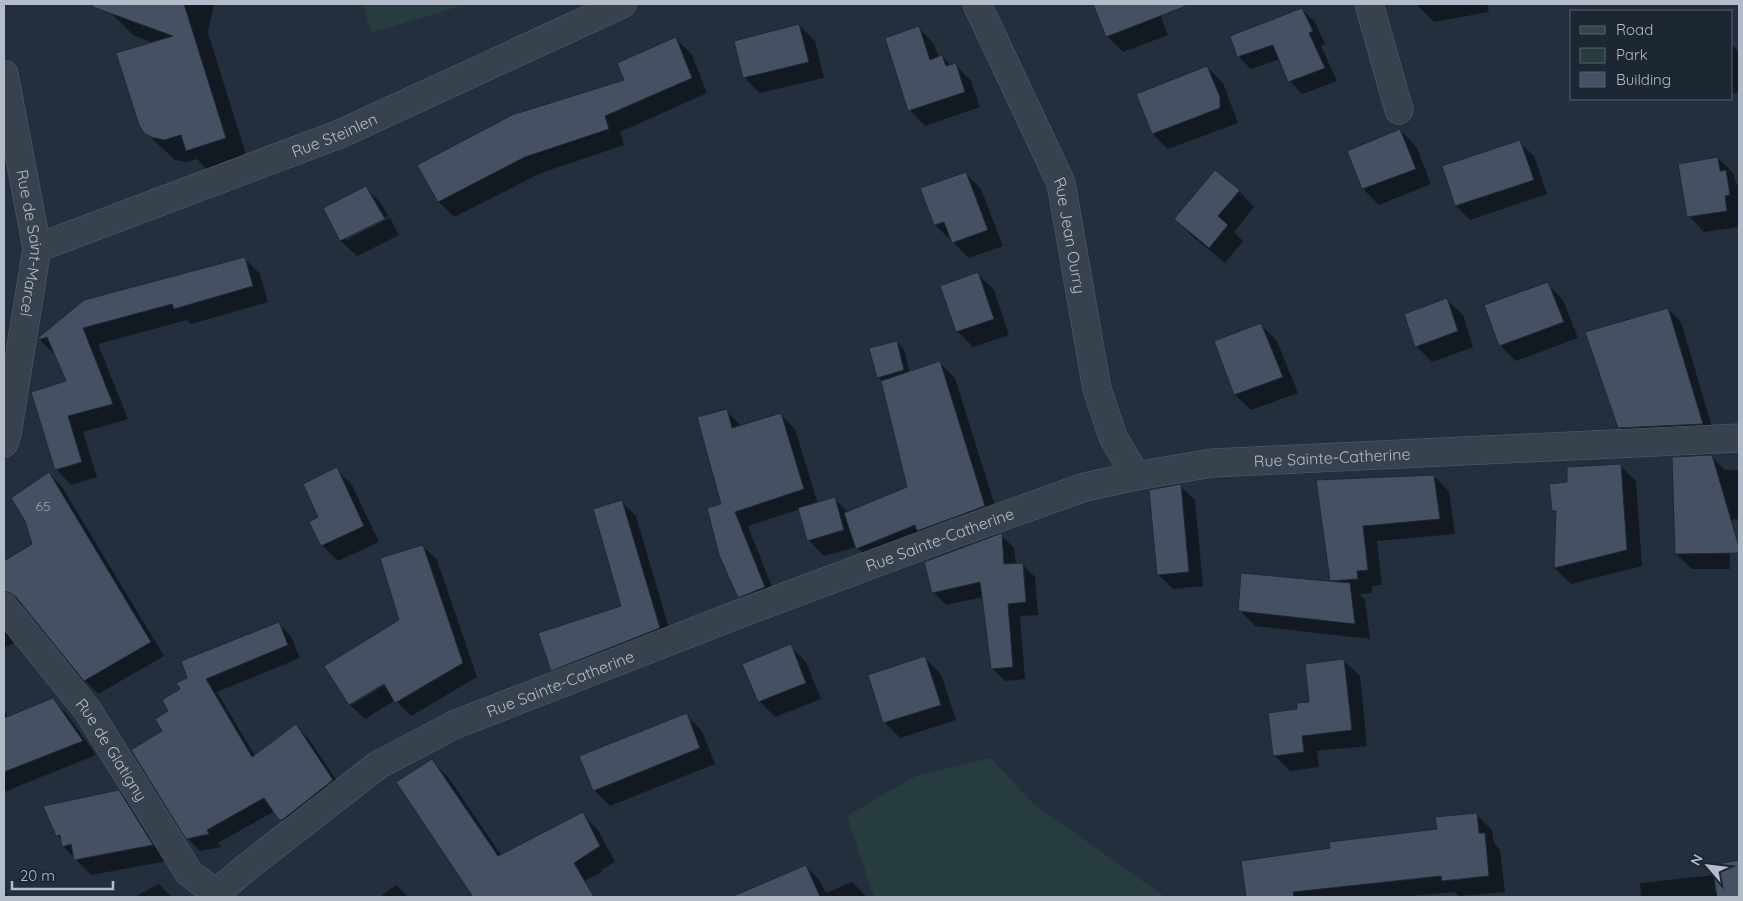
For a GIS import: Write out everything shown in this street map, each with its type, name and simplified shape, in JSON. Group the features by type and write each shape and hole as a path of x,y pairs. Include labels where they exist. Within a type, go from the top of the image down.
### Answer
{"street":[{"name":"Rue Steinlen","path":"37,248 340,134 622,4"},
{"name":"Rue Jean Ourry","path":"977,4 1061,183 1097,389 1113,436 1136,476"},
{"path":"1369,4 1399,110"},
{"name":"Rue de Saint-Marcel","path":"4,74 37,248 7,434 4,442"},
{"name":"Rue Sainte-Catherine","path":"216,896 242,871 378,765 454,726 744,612 956,532 1085,487 1212,463 1739,438"},
{"name":"Rue de Glatigny","path":"4,607 88,711 190,874 216,896"}],"green space":[{"path":"363,4 457,4 458,7 371,33"},
{"path":"990,758 1034,804 1165,897 874,897 847,816 916,776"}],"building":[{"path":"93,4 184,4 226,138 186,151 181,135 164,140 144,133 139,125 116,53 173,36 93,7"},
{"path":"1093,4 1186,4 1186,6 1106,37"},
{"path":"1302,8 1313,31 1309,33 1325,68 1288,82 1273,45 1237,57 1230,36"},
{"path":"799,24 809,62 743,78 734,41"},
{"path":"919,26 930,60 942,55 946,66 956,63 965,92 908,111 885,38"},
{"path":"676,37 692,78 605,116 609,129 525,157 438,202 417,165 512,115 624,80 617,63"},
{"path":"1207,66 1220,97 1220,108 1152,134 1136,94"},
{"path":"1400,129 1416,169 1362,189 1347,151"},
{"path":"1520,140 1534,180 1455,206 1442,166"},
{"path":"1718,157 1720,171 1726,170 1730,195 1725,196 1727,211 1687,217 1678,164"},
{"path":"1215,170 1240,190 1218,216 1228,225 1209,248 1174,219"},
{"path":"966,172 988,230 952,243 944,222 934,225 920,188"},
{"path":"366,186 385,219 340,241 323,208"},
{"path":"245,257 253,286 174,309 172,304 83,328 113,404 68,416 82,462 55,470 31,392 66,381 47,337 38,340 38,338 84,300"},
{"path":"978,272 994,319 956,332 940,286"},
{"path":"1548,282 1564,322 1499,346 1484,305"},
{"path":"1447,298 1458,331 1415,347 1404,314"},
{"path":"1668,308 1703,424 1618,428 1585,332"},
{"path":"1261,323 1283,377 1234,395 1214,341"},
{"path":"897,341 904,370 877,378 869,348"},
{"path":"940,361 985,506 917,531 915,525 856,549 844,513 907,487 881,381"},
{"path":"727,409 732,428 781,413 804,489 735,512 765,587 738,598 719,555 707,508 721,504 697,417"},
{"path":"1712,455 1739,547 1739,553 1675,554 1672,457"},
{"path":"1621,464 1627,550 1554,568 1556,511 1552,511 1549,484 1567,482 1567,467"},
{"path":"337,467 364,526 321,546 309,522 318,517 303,484"},
{"path":"49,472 151,642 84,681 16,597 4,591 4,561 32,544 25,521 11,498"},
{"path":"1434,475 1440,519 1363,526 1368,570 1357,571 1358,579 1330,581 1316,480"},
{"path":"1181,484 1189,572 1157,575 1149,490"},
{"path":"835,497 844,530 807,541 798,508"},
{"path":"622,500 660,628 551,671 538,633 621,606 593,509"},
{"path":"1002,533 1004,564 1023,563 1026,602 1008,604 1013,667 991,669 980,582 932,593 924,562"},
{"path":"423,545 463,663 395,703 384,684 349,705 324,666 399,620 380,558"},
{"path":"1241,573 1350,583 1355,624 1238,611"},
{"path":"279,622 288,645 206,679 252,757 296,724 333,780 282,820 279,820 264,798 207,830 209,834 186,839 131,750 162,731 155,719 168,711 162,700 180,689 176,683 187,678 181,661"},
{"path":"791,644 806,683 758,702 742,664"},
{"path":"925,656 941,705 883,723 868,675"},
{"path":"1344,659 1352,730 1302,736 1304,752 1273,756 1268,713 1297,709 1297,703 1309,702 1305,664"},
{"path":"53,698 83,741 4,772 4,718"},
{"path":"687,713 700,748 593,791 579,756"},
{"path":"432,759 498,856 583,812 600,846 574,863 594,897 473,897 396,782"},
{"path":"119,790 153,845 74,860 71,844 62,847 60,835 56,836 43,806"},
{"path":"1477,813 1479,833 1485,833 1489,876 1442,881 1441,876 1293,892 1294,897 1246,897 1241,861 1330,848 1329,842 1437,829 1435,817"},
{"path":"1739,860 1739,897 1717,897 1712,865"},
{"path":"806,865 820,897 731,897"}]}
